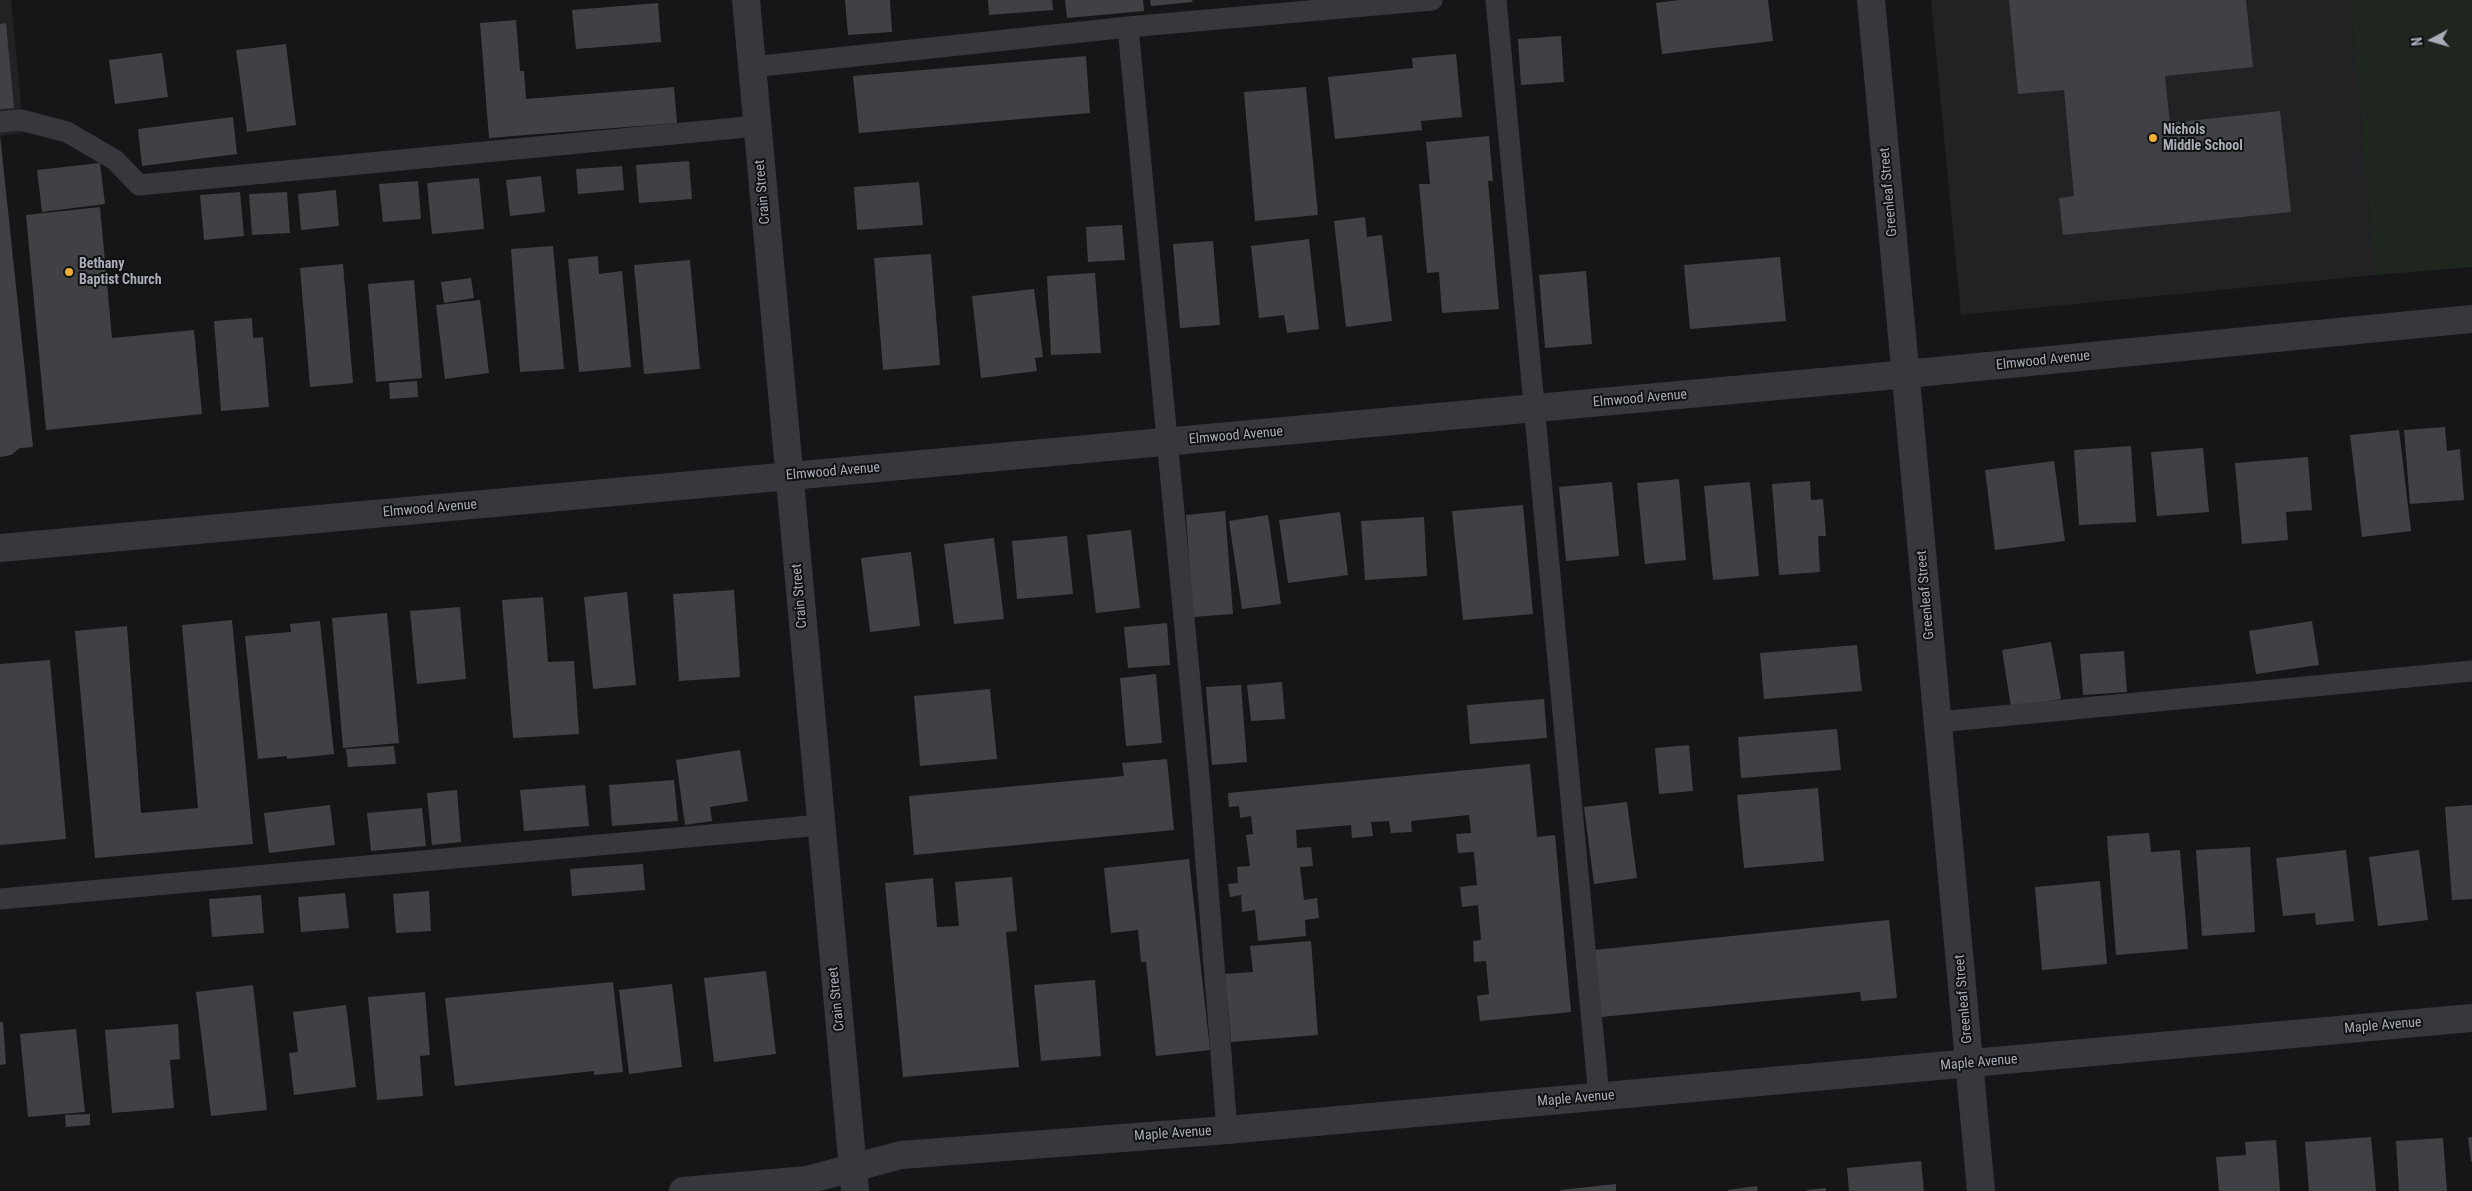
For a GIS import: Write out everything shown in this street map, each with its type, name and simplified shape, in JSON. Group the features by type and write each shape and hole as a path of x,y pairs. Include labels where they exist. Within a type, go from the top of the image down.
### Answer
{"street":[{"name":"Crain Street","path":"746,0 854,1179"},
{"name":"Greenleaf Street","path":"1871,0 1981,1191"},
{"name":"Elmwood Avenue","path":"0,548 1906,375 2472,319"},
{"name":"Maple Avenue","path":"682,1191 807,1180 854,1179 901,1155 1227,1130 2472,1018"}],"lane":[{"path":"752,66 1128,26 1432,0"},
{"path":"1496,0 1536,408 1599,1097"},
{"path":"1128,26 1200,787 1227,1130"},
{"path":"0,122 21,120 67,132 115,160 138,185 757,126"},
{"path":"1938,722 2472,671"},
{"path":"0,899 821,825"}],"shaded area":[{"path":"0,0 11,0 24,133 0,136"},
{"name":"Nichols Middle School","path":"1931,0 2350,0 2375,275 1961,315"},
{"path":"2350,0 2472,0 2472,267 2375,275"}],"building":[{"path":"845,0 890,0 892,32 848,35"},
{"path":"988,0 1052,0 1053,10 989,15"},
{"path":"1065,0 1143,0 1144,11 1067,18"},
{"path":"1150,0 1192,0 1193,2 1151,6"},
{"path":"1679,0 1768,0 1773,41 1662,54 1656,3"},
{"path":"2009,0 2246,0 2253,67 2165,76 2170,123 2280,111 2291,212 2063,235 2059,198 2074,196 2064,90 2018,94"},
{"path":"658,3 661,42 576,49 572,10"},
{"path":"516,20 520,71 524,71 526,99 674,87 677,123 489,138 480,23"},
{"path":"6,23 14,108 0,109 0,24"},
{"path":"1561,36 1564,82 1521,85 1518,39"},
{"path":"286,44 296,125 247,132 236,50"},
{"path":"162,53 168,97 115,104 109,60"},
{"path":"1456,54 1462,117 1421,121 1422,130 1335,139 1328,77 1413,68 1412,58"},
{"path":"1086,56 1090,113 859,133 853,76"},
{"path":"1306,87 1318,215 1255,221 1244,92"},
{"path":"233,117 237,154 142,166 138,129"},
{"path":"0,135 33,447 20,448 11,455 0,457"},
{"path":"1489,136 1493,181 1488,181 1499,309 1442,313 1439,272 1427,273 1419,184 1430,184 1426,142"},
{"path":"689,161 692,199 639,203 636,165"},
{"path":"100,163 105,204 42,212 37,170"},
{"path":"622,166 624,190 578,194 576,169"},
{"path":"541,176 545,212 510,216 506,180"},
{"path":"479,178 484,229 432,234 427,183"},
{"path":"418,181 421,219 383,222 379,184"},
{"path":"919,182 923,225 857,230 854,187"},
{"path":"336,190 339,226 301,230 298,194"},
{"path":"240,192 244,236 204,240 200,195"},
{"path":"287,192 290,233 252,235 249,194"},
{"name":"Bethany Baptist Church","path":"100,207 112,338 194,330 202,414 46,430 26,215"},
{"path":"1365,217 1367,237 1382,235 1392,321 1346,327 1334,221"},
{"path":"1122,225 1125,260 1088,262 1086,227"},
{"path":"1309,239 1319,329 1287,333 1284,315 1259,318 1251,246"},
{"path":"1213,241 1220,325 1180,328 1173,244"},
{"path":"553,246 564,369 520,372 511,249"},
{"path":"931,254 940,365 883,370 874,258"},
{"path":"598,256 599,274 622,271 631,367 579,372 568,259"},
{"path":"1780,257 1786,321 1690,329 1684,265"},
{"path":"690,260 700,369 644,374 634,265"},
{"path":"343,264 353,383 310,387 300,268"},
{"path":"1586,271 1592,344 1545,348 1539,275"},
{"path":"1095,273 1101,353 1051,355 1047,276"},
{"path":"471,278 474,298 444,303 441,282"},
{"path":"414,280 422,378 376,382 368,284"},
{"path":"1034,289 1043,357 1035,358 1037,371 981,378 972,296"},
{"path":"480,300 489,373 445,379 436,305"},
{"path":"252,318 253,338 263,337 269,407 221,411 214,321"},
{"path":"417,381 418,397 390,399 389,383"},
{"path":"2445,427 2447,451 2460,449 2464,500 2410,504 2404,430"},
{"path":"2399,430 2411,531 2362,537 2350,435"},
{"path":"2131,446 2136,522 2079,525 2074,450"},
{"path":"2203,448 2209,512 2157,516 2151,452"},
{"path":"2308,457 2312,510 2286,512 2288,540 2242,544 2235,463"},
{"path":"2054,461 2065,541 1995,550 1985,470"},
{"path":"1679,479 1686,560 1645,564 1637,483"},
{"path":"1810,481 1811,500 1823,499 1826,536 1818,536 1820,572 1779,575 1772,484"},
{"path":"1612,482 1619,556 1566,561 1559,487"},
{"path":"1750,482 1759,576 1713,580 1704,486"},
{"path":"1523,505 1533,614 1463,620 1452,511"},
{"path":"1225,511 1233,614 1193,617 1186,515"},
{"path":"1340,512 1348,575 1288,583 1279,520"},
{"path":"1268,515 1281,604 1242,609 1229,521"},
{"path":"1424,517 1427,576 1365,580 1361,521"},
{"path":"1131,530 1140,608 1096,613 1087,535"},
{"path":"1067,536 1073,594 1017,599 1012,541"},
{"path":"994,538 1004,619 954,624 944,544"},
{"path":"911,552 920,626 870,632 861,558"},
{"path":"734,590 740,677 679,681 673,594"},
{"path":"627,592 636,685 593,689 584,597"},
{"path":"543,597 548,662 574,661 579,734 513,738 502,600"},
{"path":"460,607 466,679 417,684 410,611"},
{"path":"387,613 399,743 343,748 332,618"},
{"path":"232,620 253,844 95,858 75,631 127,626 141,813 198,808 182,625"},
{"path":"320,621 334,754 287,759 287,756 258,759 245,636 291,632 290,624"},
{"path":"2312,621 2319,665 2256,674 2249,631"},
{"path":"1167,623 1170,665 1128,668 1124,627"},
{"path":"2051,642 2061,699 2011,707 2002,650"},
{"path":"1857,645 1862,691 1764,699 1760,653"},
{"path":"2124,651 2127,692 2083,695 2080,654"},
{"path":"50,660 66,839 0,845 0,664"},
{"path":"1156,674 1162,743 1126,746 1120,678"},
{"path":"1282,682 1285,719 1251,721 1247,685"},
{"path":"1241,685 1247,762 1212,765 1206,687"},
{"path":"990,689 997,759 920,766 914,696"},
{"path":"1544,699 1547,738 1470,744 1467,705"},
{"path":"1837,729 1841,770 1741,778 1738,737"},
{"path":"1689,745 1693,791 1659,794 1655,748"},
{"path":"394,746 396,764 348,767 346,749"},
{"path":"740,750 748,801 710,807 712,821 685,825 676,760"},
{"path":"1167,759 1174,830 914,855 909,796 1124,776 1122,763"},
{"path":"1530,764 1537,837 1555,835 1571,1012 1480,1021 1477,996 1489,994 1486,961 1474,962 1473,941 1481,940 1478,905 1462,907 1460,887 1477,885 1474,852 1458,853 1456,834 1471,833 1469,815 1411,821 1412,832 1391,833 1389,821 1371,822 1373,836 1352,838 1351,825 1296,830 1297,848 1311,847 1313,866 1300,867 1304,900 1317,898 1319,918 1305,920 1306,936 1258,941 1255,910 1242,912 1241,895 1230,897 1228,884 1238,883 1237,867 1250,866 1246,835 1253,834 1251,816 1240,818 1239,806 1229,807 1228,793"},
{"path":"674,780 678,821 612,826 609,785"},
{"path":"585,785 589,826 524,831 520,790"},
{"path":"1818,788 1824,861 1744,868 1737,795"},
{"path":"457,790 461,842 432,845 427,793"},
{"path":"1627,802 1637,878 1594,884 1584,807"},
{"path":"330,805 335,845 269,853 264,813"},
{"path":"2472,805 2472,899 2452,900 2445,807"},
{"path":"422,808 426,846 371,851 367,813"},
{"path":"2149,833 2151,852 2180,850 2188,949 2116,955 2107,836"},
{"path":"2250,847 2255,932 2202,936 2196,850"},
{"path":"2346,850 2354,921 2316,925 2315,913 2283,916 2276,858"},
{"path":"2419,850 2428,920 2378,926 2369,857"},
{"path":"1189,859 1210,1050 1156,1056 1146,962 1141,962 1138,930 1111,933 1104,868"},
{"path":"643,864 645,890 572,896 570,869"},
{"path":"1012,877 1017,931 1006,932 1019,1067 903,1077 885,883 933,878 937,927 959,926 955,882"},
{"path":"2100,881 2107,964 2042,970 2035,887"},
{"path":"429,891 431,931 396,933 393,894"},
{"path":"345,893 349,928 301,932 298,897"},
{"path":"261,895 264,933 212,937 209,899"},
{"path":"1889,920 1897,998 1861,1001 1860,992 1601,1017 1594,950"},
{"path":"1311,941 1318,1035 1231,1042 1225,974 1253,972 1250,946"},
{"path":"766,971 776,1054 714,1062 704,978"},
{"path":"1095,980 1101,1056 1041,1061 1034,985"},
{"path":"613,982 623,1072 594,1075 594,1071 455,1086 445,998"},
{"path":"672,984 682,1067 629,1074 619,990"},
{"path":"253,985 267,1110 211,1116 196,992"},
{"path":"425,992 430,1055 420,1056 423,1096 377,1100 368,997"},
{"path":"346,1005 356,1087 294,1095 289,1053 298,1052 293,1012"},
{"path":"0,1022 3,1022 6,1064 0,1065"},
{"path":"178,1024 180,1059 170,1060 174,1108 112,1113 105,1030"},
{"path":"76,1029 85,1112 28,1117 20,1034"},
{"path":"90,1114 90,1125 66,1127 65,1115"},
{"path":"2371,1137 2376,1191 2309,1191 2305,1142"},
{"path":"2472,1137 2472,1161 2471,1162 2468,1138"},
{"path":"2443,1138 2447,1191 2399,1191 2396,1141"},
{"path":"2276,1140 2280,1191 2219,1191 2216,1157 2246,1155 2245,1142"},
{"path":"1921,1161 1924,1191 1849,1191 1847,1168"},
{"path":"1616,1184 1616,1191 1560,1191 1560,1190"},
{"path":"1757,1186 1758,1191 1728,1191 1728,1190"},
{"path":"1826,1188 1826,1191 1807,1191 1807,1190"}],"place":[{"name":"Nichols Middle School","path":"2153,138"},
{"name":"Bethany Baptist Church","path":"69,272"}]}
